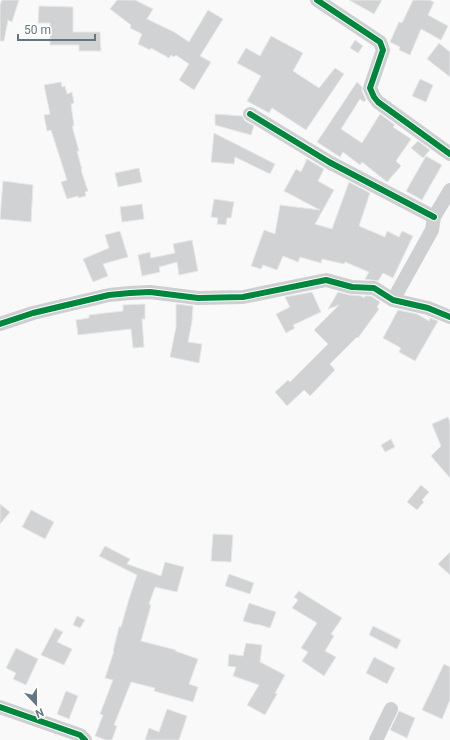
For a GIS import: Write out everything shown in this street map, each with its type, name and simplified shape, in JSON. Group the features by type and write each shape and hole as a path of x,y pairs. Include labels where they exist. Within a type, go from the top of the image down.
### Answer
{"street":[{"path":"317,0 380,42 383,50 370,88 378,102 450,154"},
{"path":"250,114 329,162 434,217"},
{"path":"393,300 432,230 434,217 450,190"},
{"path":"0,324 33,313 116,294 150,292 198,298 243,297 326,280 352,287 374,288 393,300 428,308 450,317"},
{"path":"0,707 80,735 85,740"},
{"path":"376,740 391,710"}],"building":[{"path":"2,0 19,0 12,22 8,20 4,41 0,41 0,5"},
{"path":"117,0 135,0 153,9 147,19 174,32 189,42 208,10 223,19 200,56 211,62 194,90 179,80 189,64 176,55 174,57 171,55 169,58 151,48 150,50 138,44 142,34 130,28 131,25 110,9"},
{"path":"349,0 382,0 374,14"},
{"path":"413,0 429,0 434,2 428,15 448,26 441,40 421,29 410,55 399,50 400,47 390,42 399,22 402,23"},
{"path":"39,6 73,7 73,32 100,32 101,51 79,51 79,45 50,45 50,23 38,23"},
{"path":"271,36 303,53 293,71 319,88 335,68 344,74 306,130 272,108 269,113 247,101 261,76 237,63 246,48 260,56"},
{"path":"355,40 363,46 358,53 350,48"},
{"path":"439,43 450,52 450,77 427,59"},
{"path":"420,79 433,85 426,102 412,96"},
{"path":"61,82 62,87 65,86 67,94 72,92 74,103 71,104 74,126 72,126 79,151 77,151 81,170 88,191 85,192 86,196 78,198 78,196 67,199 61,182 67,180 51,130 47,131 44,115 50,114 44,85"},
{"path":"357,82 362,87 366,100 364,102 360,99 341,129 362,143 380,114 395,125 393,127 411,139 396,161 401,166 387,182 362,162 360,165 343,152 340,157 317,142"},
{"path":"215,114 242,116 245,121 254,126 251,135 215,125"},
{"path":"214,133 275,164 270,174 235,157 234,164 211,162"},
{"path":"418,141 430,150 423,158 411,148"},
{"path":"426,156 442,165 422,200 406,191"},
{"path":"307,159 324,169 318,181 334,190 315,224 332,229 349,182 370,193 359,226 385,237 387,231 399,237 402,231 413,236 393,278 383,273 378,281 365,279 369,272 345,262 344,264 322,259 321,263 300,257 298,262 283,256 277,270 263,265 261,269 251,266 264,230 275,234 280,205 320,210 284,191 296,169 301,172"},
{"path":"139,168 142,182 118,187 115,173"},
{"path":"3,181 33,185 31,222 0,219"},
{"path":"214,199 234,202 231,218 227,218 226,225 217,224 218,218 211,217"},
{"path":"142,204 144,219 122,222 120,207"},
{"path":"120,231 128,257 103,264 108,276 93,282 83,259 109,248 105,235"},
{"path":"192,240 198,271 179,275 177,262 159,267 160,272 142,276 138,255 150,252 151,258 175,253 173,244"},
{"path":"312,292 321,312 293,325 295,328 286,333 276,314 290,307 285,297"},
{"path":"338,292 361,296 364,298 365,296 371,296 380,302 377,307 379,309 358,338 357,337 330,364 335,370 310,396 304,390 287,406 275,392 288,380 290,382 328,344 314,330 339,305 328,309"},
{"path":"145,304 145,319 142,319 144,347 133,348 131,329 78,335 76,320 89,318 89,315 123,311 123,305"},
{"path":"176,304 193,306 188,342 202,344 199,363 170,357 176,327"},
{"path":"398,310 417,314 429,321 430,318 438,321 415,361 399,352 401,348 383,338"},
{"path":"448,417 450,422 450,478 431,456 441,446 432,424"},
{"path":"391,439 395,447 385,452 381,445"},
{"path":"421,485 429,492 422,500 424,502 417,510 407,502"},
{"path":"0,504 10,512 0,524"},
{"path":"31,510 54,522 45,539 22,527"},
{"path":"213,534 233,535 231,562 211,561"},
{"path":"105,546 130,559 127,564 161,576 165,562 184,567 177,592 155,587 149,604 151,605 141,641 176,650 175,651 198,659 189,684 198,687 193,702 154,691 155,688 131,682 114,725 117,726 112,740 106,740 95,736 103,715 100,714 113,680 105,678 114,651 119,627 121,627 137,575 99,556"},
{"path":"450,552 450,575 438,564"},
{"path":"229,574 254,583 250,594 225,586"},
{"path":"299,591 342,618 331,634 334,636 325,651 336,657 324,676 302,661 308,652 301,648 317,623 292,608 298,600 294,597"},
{"path":"249,603 276,612 270,628 243,621"},
{"path":"77,616 85,620 80,628 73,625"},
{"path":"373,626 401,640 397,649 369,635"},
{"path":"55,628 63,632 57,642 72,649 64,665 41,655"},
{"path":"246,643 262,645 260,662 285,675 275,693 277,694 265,715 247,705 259,685 233,676 236,667 228,666 229,654 243,656"},
{"path":"16,648 38,659 26,685 13,679 16,673 6,668"},
{"path":"374,657 395,668 387,684 366,673"},
{"path":"444,664 450,667 450,700 442,719 422,710"},
{"path":"66,691 78,696 69,719 57,714"},
{"path":"167,709 187,716 179,740 145,740 149,728 159,732"},
{"path":"399,711 415,718 407,738 390,730"}],"cycle path":[{"path":"317,0 380,42 383,50 370,88 378,102 450,154"},
{"path":"250,114 329,162 434,217"},
{"path":"0,324 33,313 109,295 150,292 198,298 243,297 326,280 352,287 374,288 393,300 428,308 450,317"},
{"path":"0,707 80,735 85,740"}]}
